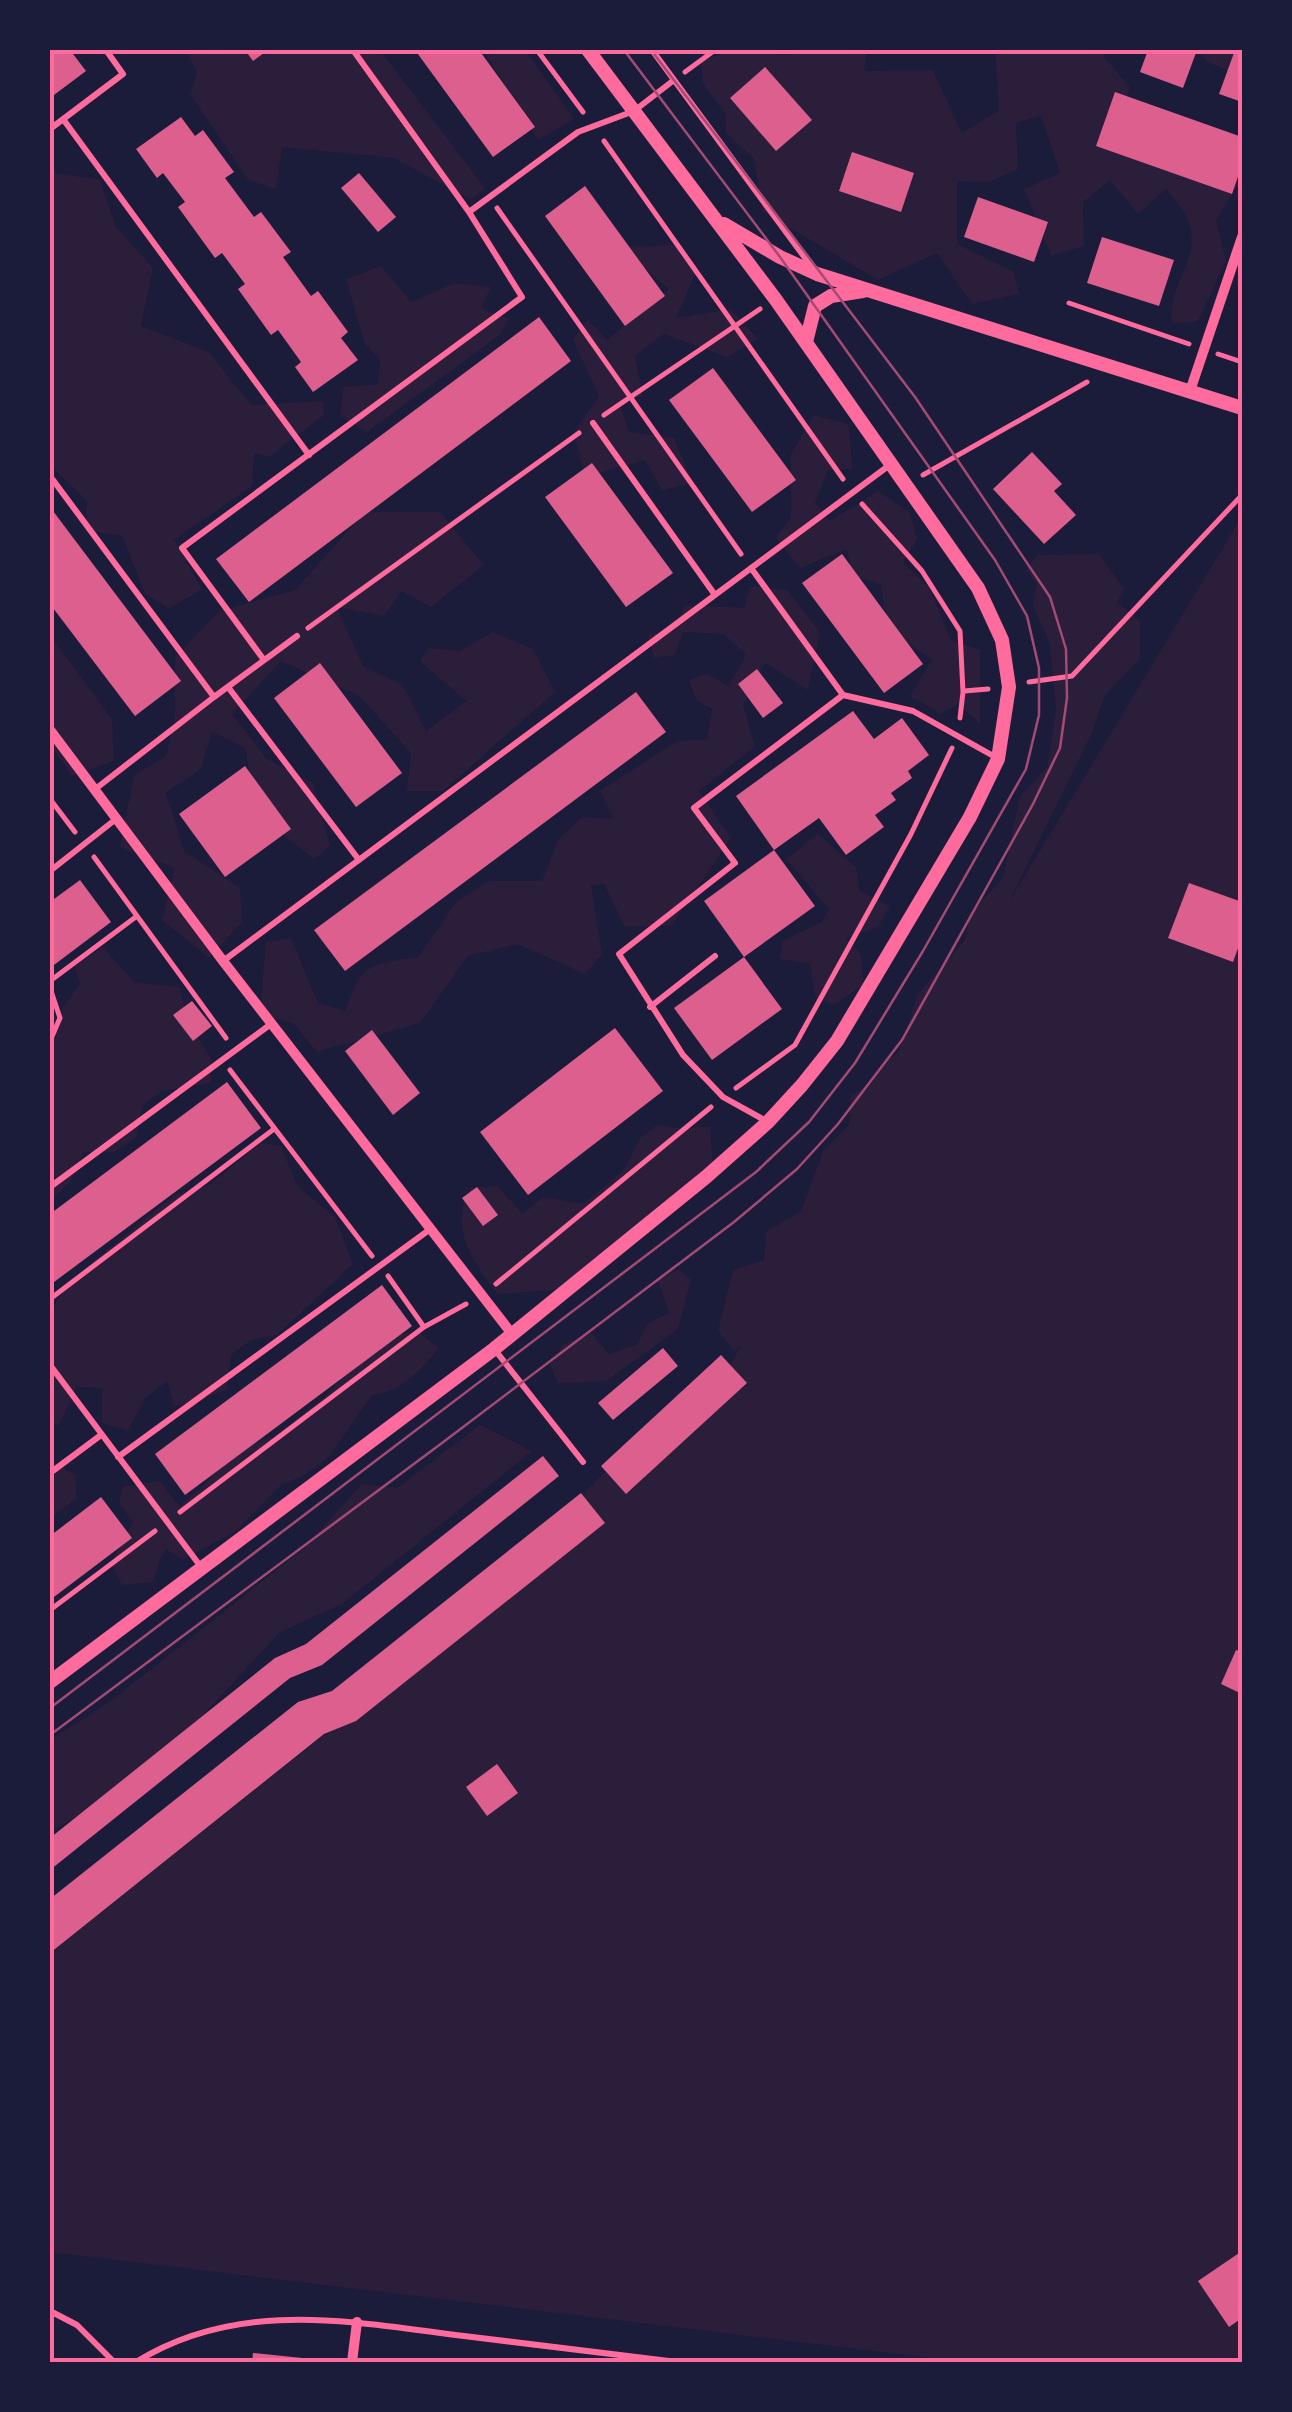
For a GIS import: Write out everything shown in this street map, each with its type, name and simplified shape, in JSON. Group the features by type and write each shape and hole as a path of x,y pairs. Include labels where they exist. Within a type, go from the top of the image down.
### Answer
{"street":[{"path":"50,1682 494,1349 691,1190 768,1122 837,1041 970,817 998,759 1009,687 1002,640 978,588 776,300 588,50"},
{"path":"715,218 817,274 1242,408"},
{"path":"1190,390 1242,237"},
{"path":"806,342 815,306 831,296 869,290"},
{"path":"50,730 223,962 512,1334"},
{"path":"352,2362 357,2322"}],"lane":[{"path":"50,129 122,74 106,50"},
{"path":"264,660 182,548 522,296 469,212 353,50"},
{"path":"652,50 817,274"},
{"path":"469,212 578,132 634,111 674,80"},
{"path":"63,119 308,454"},
{"path":"593,423 715,594"},
{"path":"223,962 892,463"},
{"path":"50,476 214,697"},
{"path":"751,568 844,696 913,711 998,759"},
{"path":"94,790 297,636"},
{"path":"228,686 359,860"},
{"path":"768,1122 723,1097 683,1055 619,954 735,863 694,808 844,696"},
{"path":"50,870 116,819"},
{"path":"650,1007 715,956"},
{"path":"50,1186 271,1024"},
{"path":"118,1457 429,1230"},
{"path":"494,1349 583,1462"},
{"path":"50,1365 202,1567"},
{"path":"50,1473 101,1434"},
{"path":"50,2311 77,2325 114,2362"},
{"path":"136,2362 156,2350 224,2326 313,2318 677,2362"}],"path":[{"path":"50,1610 424,1327 480,1296 723,1097 794,1044 911,834 958,736 963,692 960,630 922,571 852,492 537,50"},
{"path":"674,80 715,50"},
{"path":"490,197 751,568"},
{"path":"297,636 734,324 776,300"},
{"path":"1069,303 1242,362"},
{"path":"861,502 905,482 1090,380"},
{"path":"963,692 1072,676 1242,495"},
{"path":"50,799 235,1050"},
{"path":"50,1041 60,1018 50,985 137,916"},
{"path":"222,1060 424,1327"},
{"path":"50,1299 274,1128"}],"shaded area":[{"path":"186,50 380,50 485,188 471,200 394,158 282,147 276,189 248,180 190,94 197,74"},
{"path":"483,50 525,50 574,119 538,140"},
{"path":"730,50 788,55 789,50 867,50 864,71 933,70 962,133 999,110 995,50 1106,50 1104,57 1130,87 1116,129 1199,144 1240,182 1216,220 1226,261 1198,321 1172,324 1174,297 1191,250 1191,237 1187,218 1166,189 1138,214 1110,180 1083,202 1084,246 1051,256 1024,189 1060,173 1041,116 1016,123 1018,169 989,182 957,181 957,244 1014,272 1019,294 972,304 937,253 878,280 763,212 754,159 726,133 726,115 703,84 701,62"},
{"path":"1197,50 1242,50 1235,73 1207,62"},
{"path":"50,157 56,173 100,180 116,227 153,268 141,326 209,352 251,405 323,401 324,415 269,457 254,453 252,486 174,540 202,589 169,609 144,592 122,536 86,530 87,501 50,465"},
{"path":"678,245 697,270 676,318 731,309 758,339 727,357 664,334 635,356 643,396 619,402 629,432 674,438 693,483 662,490 645,460 585,477 574,432 599,396 573,340 588,319 607,340 669,289 619,247"},
{"path":"381,266 411,302 455,283 491,287 481,308 509,319 500,335 367,432 340,416 343,387 378,384 380,359 365,344 346,279"},
{"path":"814,415 849,424 852,469 828,470 815,503 830,521 878,491 910,513 917,539 903,563 929,587 951,640 980,650 980,724 958,704 941,714 910,696 932,660 887,628 881,584 853,576 847,549 800,568 776,538 791,517 791,454"},
{"path":"365,512 440,512 484,565 431,607 402,591 384,616 337,607 363,666 403,685 426,731 466,701 420,661 428,648 460,651 493,632 533,649 555,692 443,791 407,791 411,753 359,696 281,661 232,714 267,759 313,783 330,846 314,859 254,811 246,749 212,731 201,769 166,793 184,851 240,888 242,922 209,958 162,920 175,868 120,847 134,775 166,756 175,715 175,657 219,611 295,590"},
{"path":"1242,516 1242,2362 966,2362 50,2252 50,1953 324,1735 356,1721 606,1471 746,1383 730,1365 741,1345 734,1351 718,1331 733,1270 764,1260 766,1232 801,1211 824,1149 849,1125 851,1095 871,1084 881,1064 898,1053 918,994 965,940 970,914 1003,878 1020,796 1047,768 1056,708 1050,644 1033,606 1037,583 1026,571 1037,555 1099,554 1124,589 1117,603 1140,621 1140,659 1105,695 1092,733 1009,902"},
{"path":"750,586 787,590 820,632 808,690 765,663 743,705 755,746 699,791 731,838 671,926 624,926 604,884 591,885 602,954 585,974 517,944 468,956 420,1023 317,1052 294,1024 271,1017 261,1000 266,942 291,938 318,1003 346,1011 363,975 378,965 418,957 457,901 489,881 542,881 559,838 582,817 613,819 600,791 677,741 707,739 712,709 696,700 689,680 707,673 728,686 746,655 724,634 683,632 675,655 654,658 648,634 674,631 685,605 744,608"},
{"path":"50,635 112,719 114,761 72,776 50,745"},
{"path":"818,834 856,867 859,890 890,906 878,927 845,938 861,954 863,985 834,1005 815,997 810,964 780,959 782,941 821,922 829,909 786,859"},
{"path":"103,947 134,982 179,987 189,1024 211,1058 211,1083 162,1091 143,1105 136,1138 114,1152 84,1152 70,1183 50,1200 50,1024 80,984 75,966"},
{"path":"658,1124 674,1128 710,1127 713,1169 560,1290 497,1294 466,1244 462,1218 470,1188 497,1186 523,1214 543,1197 583,1204 623,1171 640,1138"},
{"path":"261,1143 281,1146 298,1187 335,1217 353,1264 277,1335 251,1340 231,1355 227,1390 174,1407 167,1381 145,1398 128,1431 102,1423 102,1388 77,1387 59,1425 50,1426 50,1313 69,1281 176,1194 208,1186"},
{"path":"679,1269 691,1280 678,1329 606,1381 558,1383 550,1365 563,1345 590,1332 609,1354 637,1344 648,1323 669,1313 658,1280"},
{"path":"416,1330 439,1348 402,1385 372,1395 329,1457 301,1477 282,1484 236,1531 183,1560 167,1550 153,1582 122,1585 111,1564 133,1522 119,1503 122,1487 160,1481 179,1506 236,1449 273,1437 327,1395 377,1342"},
{"path":"480,1425 532,1451 342,1604 280,1632 152,1771 119,1795 50,1831 50,1740 112,1700 303,1549 362,1484 397,1488"},
{"path":"51,1461 75,1475 77,1498 50,1518"}],"building":[{"path":"50,50 70,50 86,71 50,98"},
{"path":"245,50 268,50 253,61"},
{"path":"415,50 479,50 535,127 493,157"},
{"path":"1148,50 1197,50 1183,88 1140,72"},
{"path":"1235,50 1242,50 1242,102 1219,94"},
{"path":"765,67 812,120 776,151 730,98"},
{"path":"1115,92 1242,137 1242,165 1232,194 1096,146"},
{"path":"181,117 195,136 203,130 234,172 225,178 254,217 261,212 291,252 283,257 311,296 318,291 348,332 341,338 358,360 313,392 295,367 301,362 278,330 271,335 238,289 245,284 222,253 215,258 178,207 185,202 163,173 157,178 136,149"},
{"path":"852,152 914,173 901,212 839,191"},
{"path":"359,173 396,217 378,232 341,188"},
{"path":"585,186 665,296 625,326 545,216"},
{"path":"978,197 1048,222 1034,262 964,237"},
{"path":"1102,237 1174,260 1159,306 1087,283"},
{"path":"539,317 571,361 249,602 216,559"},
{"path":"713,368 796,480 752,512 669,400"},
{"path":"1032,452 1062,484 1054,491 1076,515 1044,544 993,489"},
{"path":"592,463 673,573 626,607 545,497"},
{"path":"50,507 181,681 135,716 50,604"},
{"path":"842,554 923,664 884,693 802,583"},
{"path":"320,663 402,773 356,807 274,698"},
{"path":"757,669 783,703 763,718 738,684"},
{"path":"636,692 666,732 345,971 314,930"},
{"path":"853,711 874,739 902,718 929,755 908,771 912,778 891,793 896,800 875,815 884,827 846,855 819,818 774,850 736,796"},
{"path":"245,766 291,829 225,877 179,814"},
{"path":"774,850 815,906 744,957 704,901"},
{"path":"80,880 111,922 50,968 50,902"},
{"path":"1189,883 1242,902 1242,937 1233,962 1168,938"},
{"path":"744,957 782,1009 712,1060 674,1008"},
{"path":"192,1001 212,1026 193,1041 173,1015"},
{"path":"615,1028 663,1091 528,1195 480,1132"},
{"path":"372,1030 420,1093 393,1115 345,1051"},
{"path":"227,1082 261,1128 50,1285 50,1214"},
{"path":"477,1187 498,1215 483,1226 462,1198"},
{"path":"382,1285 412,1326 185,1495 155,1454"},
{"path":"663,1348 678,1366 613,1420 598,1403"},
{"path":"721,1355 747,1383 626,1494 601,1466"},
{"path":"543,1456 559,1476 322,1665 290,1678 50,1870 50,1838 275,1658 306,1644"},
{"path":"581,1493 605,1523 356,1721 324,1734 50,1953 50,1899 298,1702 332,1691"},
{"path":"101,1497 132,1538 50,1600 50,1536"},
{"path":"1236,1650 1242,1652 1242,1694 1221,1684"},
{"path":"497,1764 518,1793 487,1816 466,1787"},
{"path":"1242,2251 1242,2318 1229,2327 1198,2281"},
{"path":"253,2353 312,2359 312,2362 252,2362"}],"tram line":[{"path":"50,1708 756,1172 809,1122 855,1063 1026,769 1039,715 1039,668 1027,616 995,560 780,257 624,50"},
{"path":"50,1735 734,1222 797,1169 838,1124 902,1040 1060,748 1067,698 1066,649 1050,597 915,397 651,50"}]}
